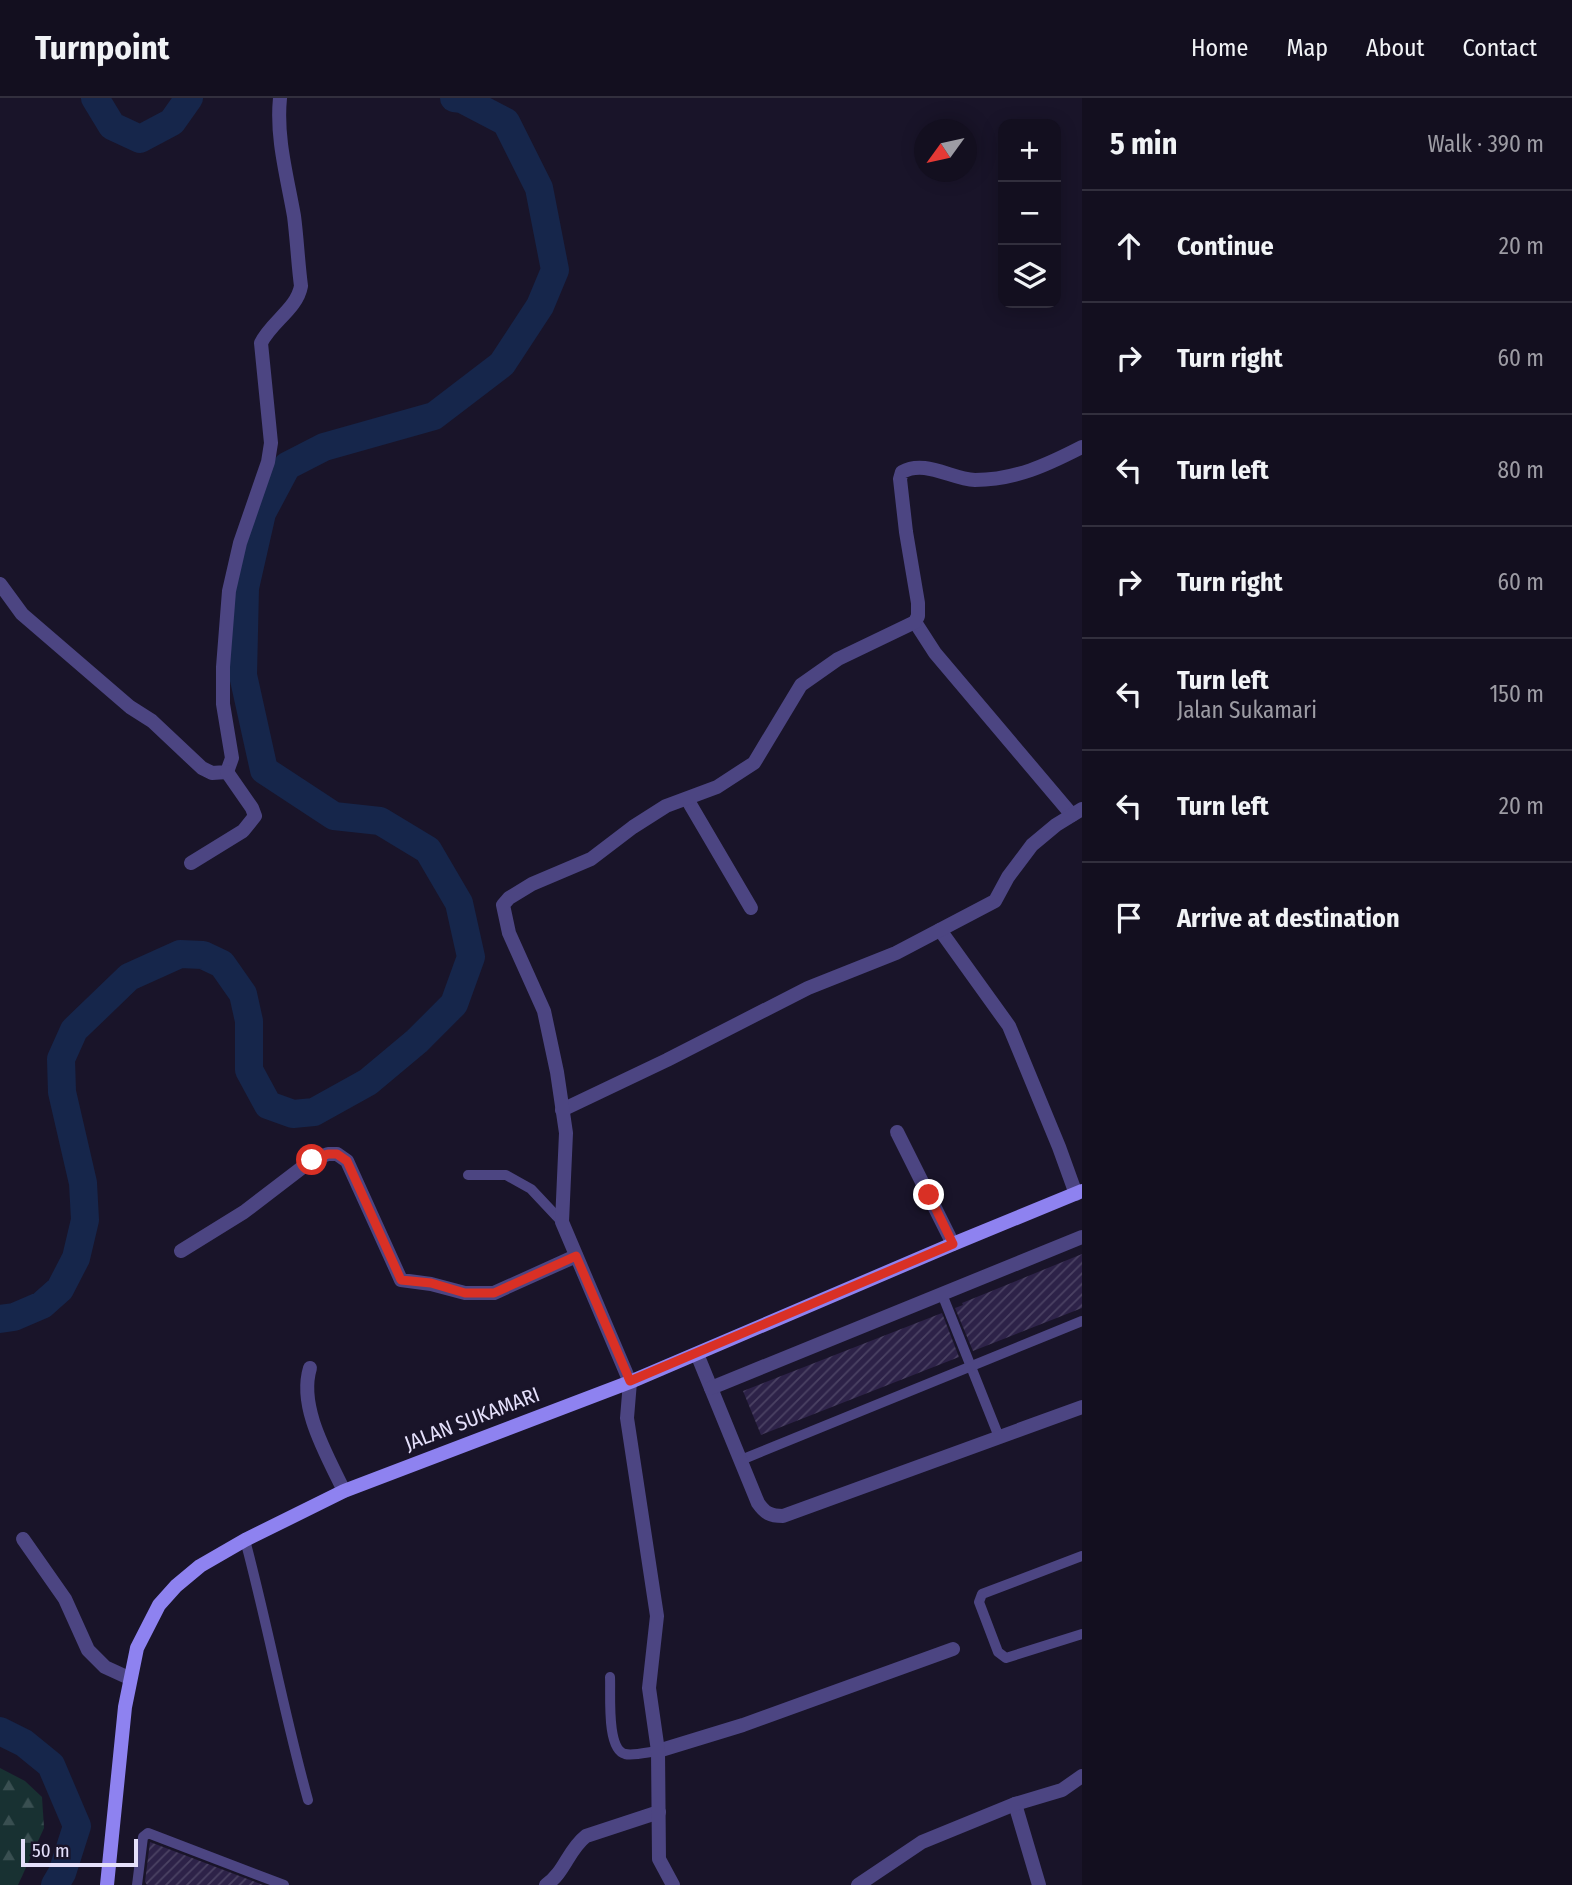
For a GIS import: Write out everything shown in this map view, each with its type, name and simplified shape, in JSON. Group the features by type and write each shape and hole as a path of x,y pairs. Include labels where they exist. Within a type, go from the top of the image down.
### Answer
{"street":[{"path":"227,772 232,758 223,704 223,667 229,591 240,543 268,462 271,443 261,343 298,296 301,286 294,219 282,154 280,105"},
{"path":"673,1885 659,1859 658,1751 649,1688 657,1616 627,1418 630,1381 562,1222 566,1133 544,1011 509,933 503,905 509,898 532,884 591,859 666,806 717,787 754,763 801,685 838,659 915,622 919,603 906,532 900,479 902,472 916,466 973,480 1016,477 1049,465 1082,447"},
{"path":"0,584 22,614 130,707 152,722 202,768 212,773 227,772"},
{"path":"562,1110 808,988 895,953 995,901 1008,877 1032,845 1077,812 935,653 915,622"},
{"path":"191,863 243,831 255,816 253,808 227,772"},
{"path":"687,799 751,908"},
{"path":"940,930 1009,1026 1079,1193"},
{"path":"897,1132 953,1244"},
{"path":"181,1251 244,1213 312,1160 328,1154 337,1154 347,1161 401,1280 431,1283 465,1293 494,1293 576,1256"},
{"name":"JALAN SUKAMARI","path":"107,1885 129,1678 137,1648 159,1605 200,1566 245,1540 344,1491 697,1354 1079,1193"},
{"path":"711,1388 1082,1237"},
{"path":"697,1354 763,1510 769,1514 783,1516 1082,1407"},
{"path":"310,1368 306,1396 323,1447 344,1491"},
{"path":"23,1539 65,1599 88,1650 105,1667 129,1678"},
{"path":"658,1751 743,1725 953,1649"},
{"path":"858,1885 922,1842 1015,1804 1062,1790 1082,1776"},
{"path":"1015,1804 1039,1885"},
{"path":"545,1885 562,1871 569,1854 586,1836 659,1812"}],"lane":[{"path":"468,1175 506,1175 531,1189 562,1222"},
{"path":"942,1294 999,1437"},
{"path":"741,1460 1082,1321"},
{"path":"245,1540 308,1800"},
{"path":"1082,1556 982,1594 979,1602 998,1652 1006,1658 1082,1634"},
{"path":"610,1676 613,1740 618,1751 627,1754 658,1751"},
{"path":"137,1885 143,1837 148,1833 284,1885"}],"green space":[{"path":"0,1768 25,1781 42,1797 44,1828 18,1885 0,1885"}],"building":[{"path":"1082,1254 1082,1308 973,1351 955,1308"},
{"path":"942,1313 959,1357 761,1435 743,1391"},
{"path":"150,1842 263,1885 147,1885 145,1882"}],"waterway":[{"path":"95,98 112,126 140,139 172,122 189,98"},
{"path":"0,1319 14,1317 42,1305 60,1289 76,1258 85,1220 83,1183 62,1092 61,1059 74,1030 129,977 180,954 203,955 222,964 243,994 249,1021 249,1070 268,1105 293,1114 314,1112 368,1082 417,1041 454,1004 471,957 459,903 428,850 380,821 334,816 264,770 243,675 245,588 262,513 287,466 324,447 434,416 502,364 540,306 555,270 539,188 506,122 462,99 454,98"},
{"path":"0,1731 24,1743 51,1765 77,1826 62,1873 55,1885"}],"route":[{"path":"312,1160 328,1154 337,1154 347,1161 401,1280 431,1283 480,1295 494,1293 576,1256 630,1381 953,1244 929,1195"}]}
